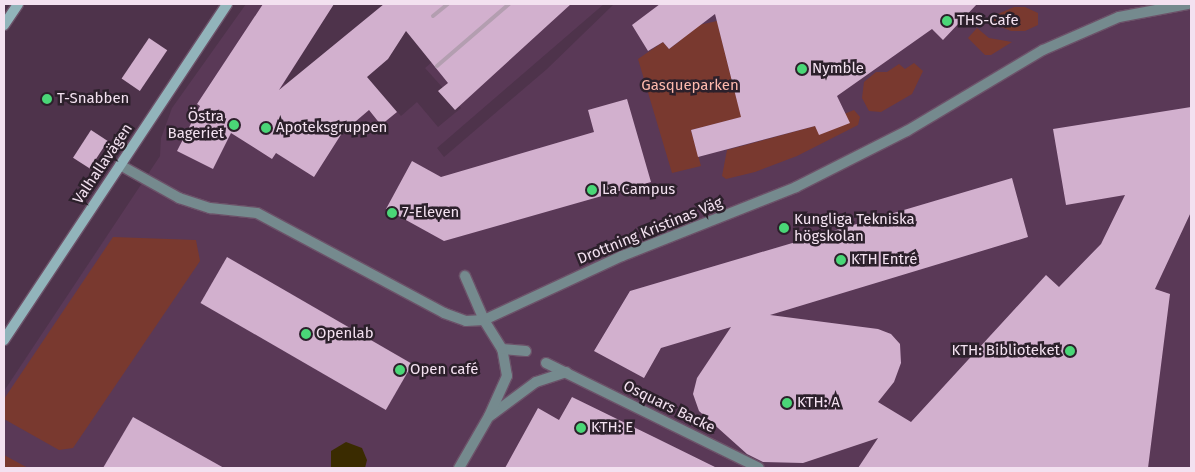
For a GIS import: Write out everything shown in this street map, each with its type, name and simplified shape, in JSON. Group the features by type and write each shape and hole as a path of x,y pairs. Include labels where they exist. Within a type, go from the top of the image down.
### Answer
{"main road":[{"path":"4,25 18,4"},
{"name":"Valhallavägen","path":"4,340 226,4"}],"street":[{"name":"Drottning Kristinas Väg","path":"120,165 179,198 210,208 257,213 444,313 466,321 484,320 622,256 796,187 907,131 1043,50 1119,17 1188,4"},
{"path":"460,468 489,416 507,376 502,349 484,320 465,276"},
{"path":"502,349 526,351"},
{"name":"Osquars Backe","path":"546,363 759,468"},
{"path":"489,416 536,382 566,372"}],"shaded area":[{"name":"Kungliga Tekniska högskolan","path":"246,4 334,4 284,83 321,106 369,110 384,97 401,116 417,102 438,127 461,108 425,68 447,49 407,4 604,4 437,148 444,157 547,69 614,4 1191,4 1191,468 4,468 4,391 160,156 161,138 172,108"},
{"path":"346,442 362,448 367,460 365,468 331,468 331,451"}],"green space":[{"path":"1014,7 1025,7 1038,13 1038,25 1025,31 1011,31 984,20"},
{"name":"Gasqueparken","path":"717,21 734,89 755,114 691,130 701,166 672,173 638,59 663,42 669,49 680,41 672,31"},
{"path":"977,28 989,38 1012,42 991,55 985,55 968,38"},
{"path":"914,63 923,71 912,94 881,112 869,111 862,98 864,82 876,72 887,72 899,64 905,69"},
{"path":"854,110 860,117 858,125 797,156 755,172 726,179 722,176 727,150 815,126"},
{"path":"113,237 196,240 200,261 73,448 59,450 4,419 4,399"},
{"path":"4,455 28,468 4,468"}],"building":[{"path":"263,4 334,4 279,90 384,4 571,4 455,110 438,91 448,83 406,31 388,59 367,77 397,112 381,125 369,110 342,133 314,177 276,153 272,159 231,133 213,169 177,151 200,106 197,104"},
{"name":"Nymble","path":"660,4 977,4 943,40 932,29 837,96 850,123 819,135 815,126 698,157 691,130 741,117 715,14 669,49 663,42 648,51 632,25"},
{"path":"149,38 167,50 140,91 122,79"},
{"path":"627,99 651,182 444,241 386,209 412,161 441,177 594,132 588,110"},
{"path":"1191,107 1191,212 1155,289 1170,294 1148,468 858,468 878,438 803,463 763,462 747,454 699,411 693,394 697,378 731,327 661,348 644,378 594,351 630,291 1012,178 1028,237 770,315 878,329 891,334 900,344 901,363 894,382 878,402 911,422 1046,275 1059,287 1101,244 1125,195 1066,205 1053,129"},
{"path":"91,130 108,141 90,169 73,158"},
{"name":"Openlab","path":"227,257 412,364 386,410 200,303"},
{"name":"KTH: E","path":"572,397 717,468 505,468 538,408 559,420"},
{"path":"133,417 224,468 103,468"}],"railway":[{"path":"433,16 448,4"},
{"path":"437,66 509,4"}],"place":[{"name":"THS-Cafe","path":"947,21"},
{"name":"Nymble","path":"802,69"},
{"name":"T-Snabben","path":"47,99"},
{"name":"Östra Bageriet","path":"234,125"},
{"name":"Apoteksgruppen","path":"266,128"},
{"name":"La Campus","path":"592,190"},
{"name":"7-Eleven","path":"392,213"},
{"name":"Kungliga Tekniska högskolan","path":"784,228"},
{"name":"KTH Entré","path":"841,260"},
{"name":"Openlab","path":"306,334"},
{"name":"KTH: Biblioteket","path":"1070,351"},
{"name":"Open café","path":"400,370"},
{"name":"KTH: A","path":"787,403"},
{"name":"KTH: E","path":"581,428"}]}
